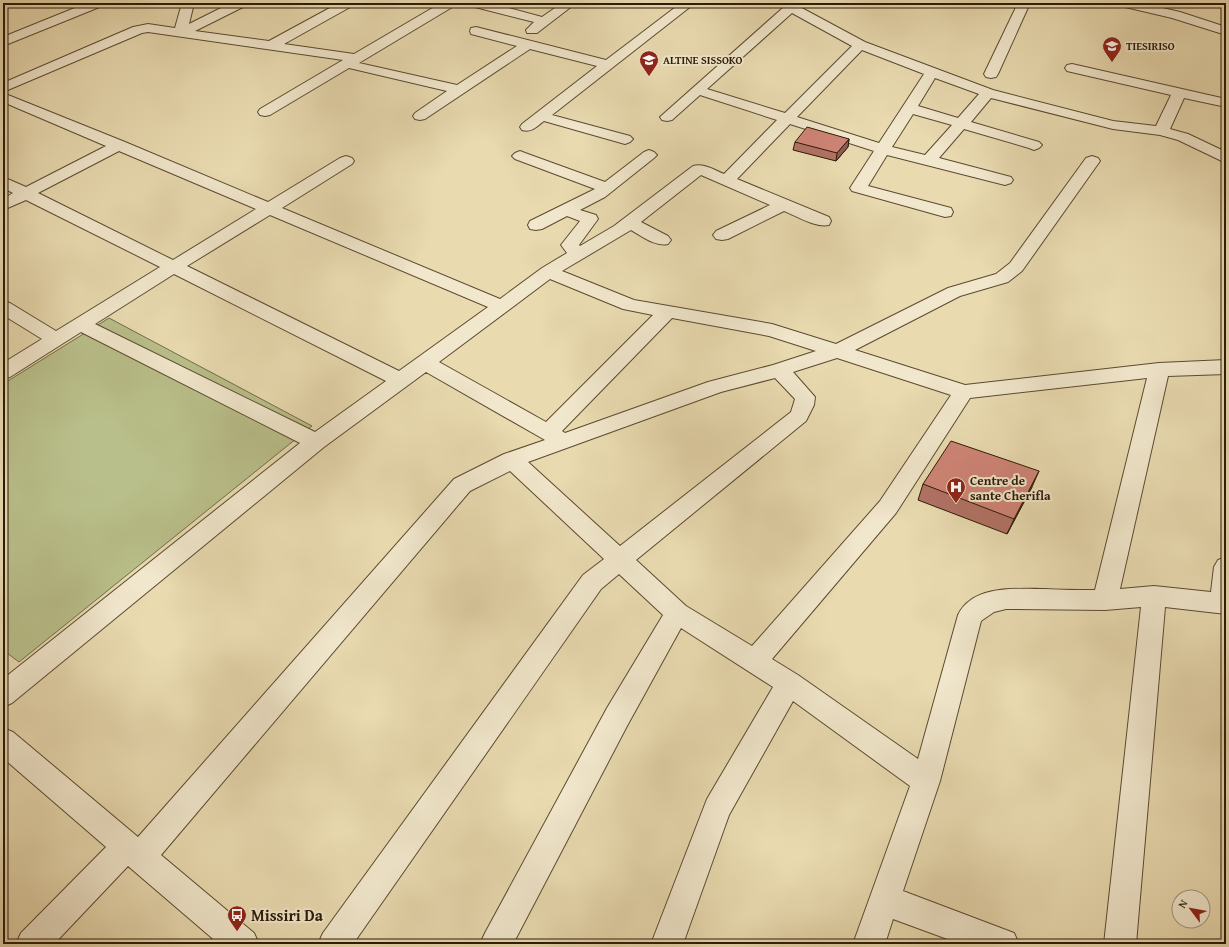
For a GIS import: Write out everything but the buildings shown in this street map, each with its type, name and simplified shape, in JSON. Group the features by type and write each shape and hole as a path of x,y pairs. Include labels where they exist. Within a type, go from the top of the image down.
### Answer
{"street":[{"path":"3,42 98,3"},
{"path":"180,33 188,3"},
{"path":"180,33 241,3"},
{"path":"270,46 348,3"},
{"path":"265,112 450,3"},
{"path":"474,3 544,22"},
{"path":"420,116 459,90 522,43 544,22 570,3"},
{"path":"527,127 689,3"},
{"path":"991,74 1024,3"},
{"path":"1125,3 1151,6 1226,31"},
{"path":"1218,3 1226,4"},
{"path":"667,117 792,5 860,45 988,93 1113,125 1161,132 1183,137 1226,158"},
{"path":"3,88 138,30 148,28 270,46 352,61 459,90"},
{"path":"476,31 608,65"},
{"path":"727,180 860,45"},
{"path":"1072,68 1226,103"},
{"path":"932,72 858,188 945,212"},
{"path":"697,90 883,149 1005,180"},
{"path":"1161,132 1179,92"},
{"path":"929,160 988,93"},
{"path":"3,97 501,306"},
{"path":"909,108 1034,145"},
{"path":"541,116 625,139"},
{"path":"3,205 120,146"},
{"path":"536,224 599,194 649,155"},
{"path":"520,156 607,188"},
{"path":"3,372 346,161"},
{"path":"32,944 134,852 462,485 556,437 715,386 780,370 837,351 954,292 1002,278 1016,267 1092,161"},
{"path":"3,695 316,442 548,272 620,230 699,169 823,221"},
{"path":"3,182 401,380"},
{"path":"722,235 785,204"},
{"path":"566,210 590,219 570,245 577,256"},
{"path":"631,222 662,240"},
{"path":"548,272 630,306 772,330 964,392 1159,370 1226,367"},
{"path":"3,307 56,339"},
{"path":"556,437 667,312"},
{"path":"80,324 316,442"},
{"path":"424,362 556,437"},
{"path":"334,944 592,582 799,416 804,405 805,397 780,370"},
{"path":"1105,600 1159,370"},
{"path":"755,661 888,507 964,392"},
{"path":"512,460 677,613 789,683 926,781"},
{"path":"869,944 926,781 970,614 987,602 1006,599 1105,600 1154,596 1224,603 1226,567"},
{"path":"1120,944 1154,596"},
{"path":"496,944 617,717 677,613"},
{"path":"666,944 717,809 789,683"},
{"path":"3,741 241,943"},
{"path":"884,900 1003,944"}],"green space":[{"path":"109,318 312,426 19,662 3,650 3,384"}],"place":[{"name":"TIESIRISO","path":"1112,63"},
{"name":"ALTINE SISSOKO","path":"649,77"},
{"name":"Centre de sante Cherifla","path":"956,504"},
{"name":"Missiri Da","path":"237,932"}]}
